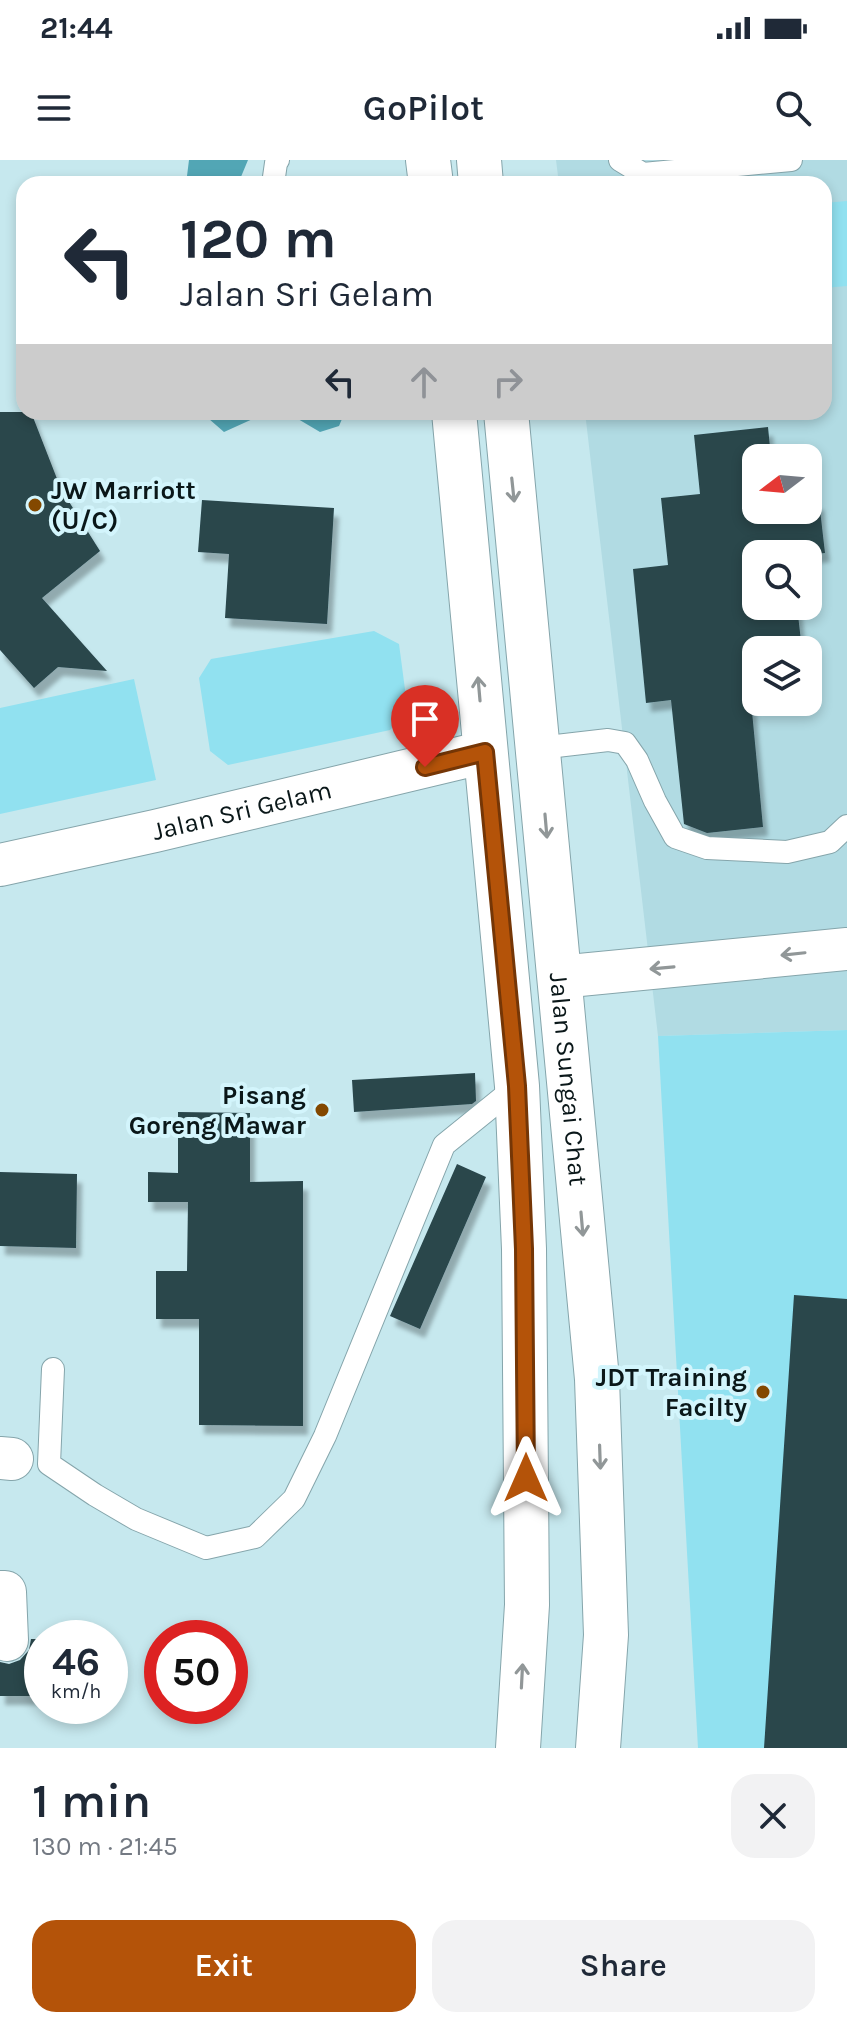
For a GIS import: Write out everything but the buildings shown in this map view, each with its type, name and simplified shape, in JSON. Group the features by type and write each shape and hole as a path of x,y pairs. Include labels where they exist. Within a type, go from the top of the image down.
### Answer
{"main road":[{"name":"Jalan Sungai Chat","path":"455,420 517,1086 524,1249 527,1589 518,1748"},
{"name":"Jalan Sungai Chat","path":"507,420 597,1379 606,1635 598,1748"}],"street":[{"name":"Jalan Sri Gelam","path":"0,865 485,752"},
{"path":"559,977 847,949"},
{"path":"0,1592 5,1592 7,1640"}],"lane":[{"path":"620,160 643,174 791,160"},
{"path":"539,748 608,740 625,743 637,760 675,837 707,848 787,852 830,842 847,826"},
{"path":"53,1369 49,1464 136,1519 206,1548 255,1537 294,1499 325,1436 444,1145 517,1086"}],"shaded area":[{"path":"189,160 248,160 241,176 187,176"},
{"path":"556,160 847,160 847,1030 658,1036 586,420 832,420 832,176 558,176"},
{"path":"847,201 847,286 832,287 832,202"},
{"path":"210,420 250,420 224,432"},
{"path":"300,420 342,420 339,426 320,432"},
{"path":"374,631 399,644 408,712 390,730 228,765 210,751 199,678 211,659"},
{"path":"134,679 156,780 0,814 0,708"},
{"name":"JDT Training Facilty","path":"847,1030 847,1748 698,1748 658,1036"}],"place":[{"name":"JW Marriott (U/C)","path":"35,505"},
{"name":"Pisang Goreng Mawar","path":"322,1110"},
{"name":"JDT Training Facilty","path":"763,1392"}],"route":[{"path":"425,767 485,752 517,1086 524,1249 526,1478"}]}
